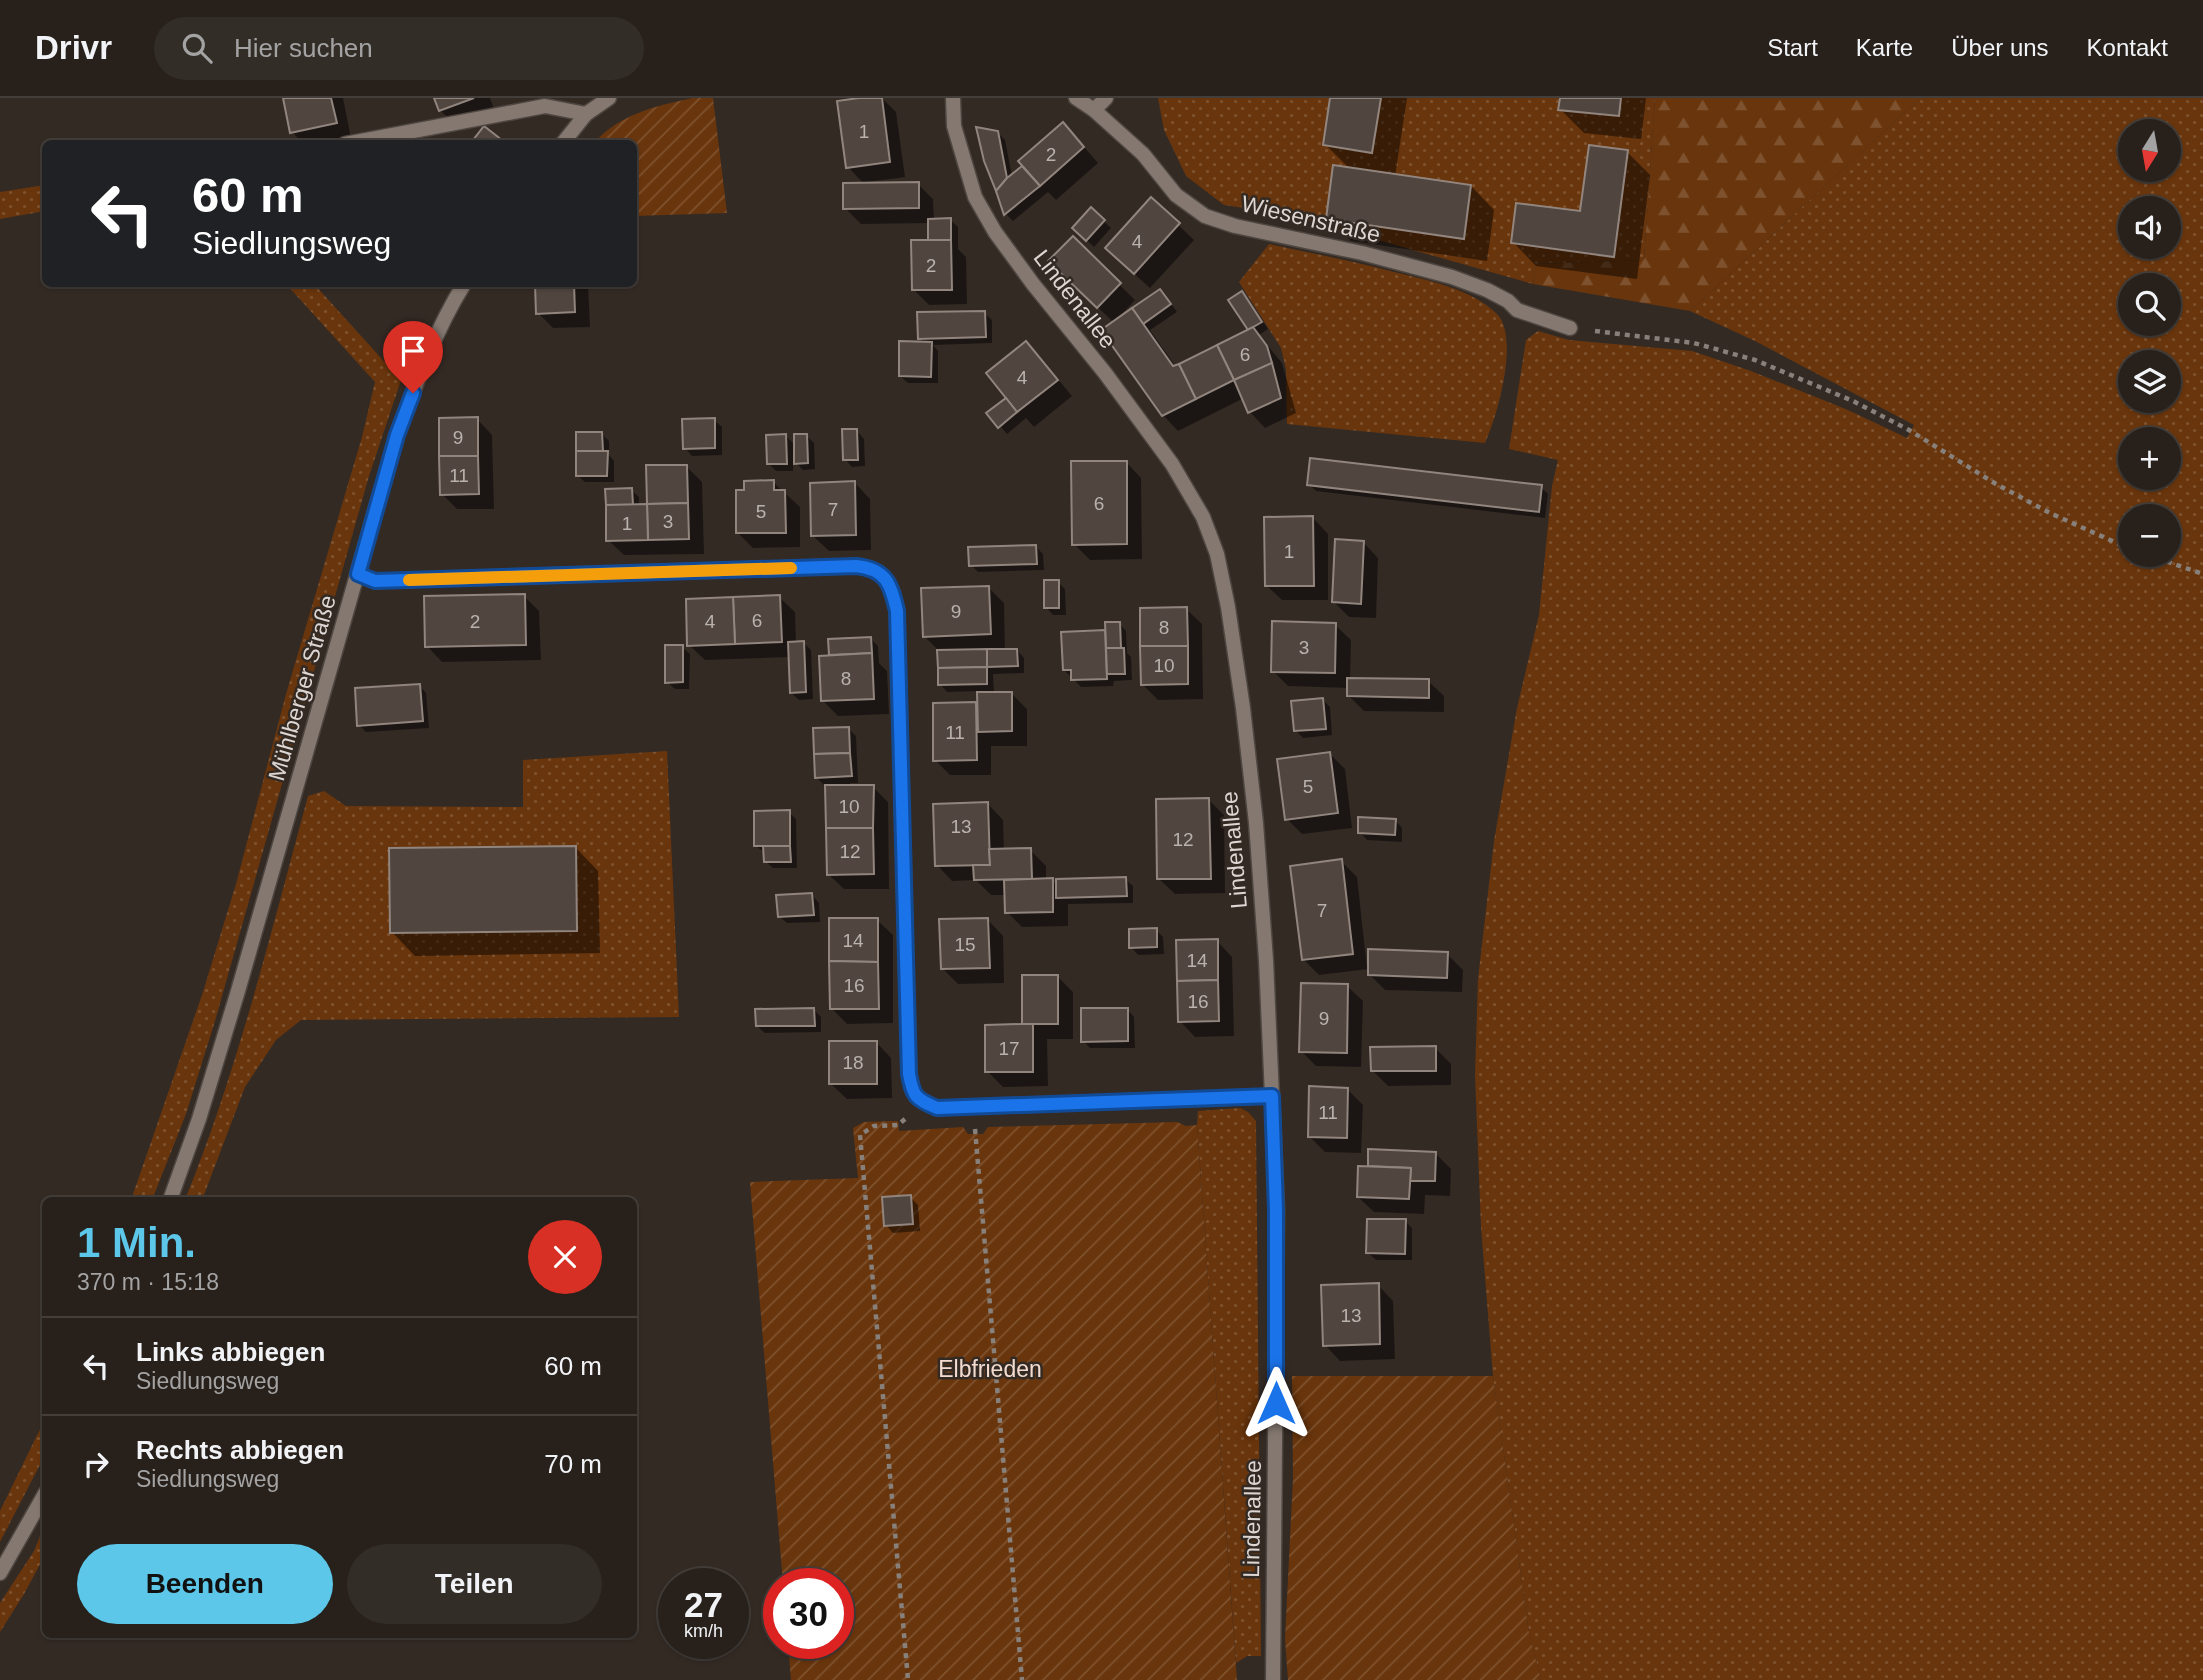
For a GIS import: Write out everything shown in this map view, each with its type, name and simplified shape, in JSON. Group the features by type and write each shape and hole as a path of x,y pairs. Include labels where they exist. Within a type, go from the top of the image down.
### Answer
{"street":[{"name":"Lindenallee","path":"953,98 954,126 975,197 995,232 1033,284 1105,373 1172,464 1203,517 1217,554 1228,607 1256,823 1272,1096 1276,1210 1273,1680"},
{"name":"Wiesenstraße","path":"1076,98 1094,110 1143,154 1176,195 1205,216 1235,226 1362,253 1452,277 1487,290 1508,301 1517,310 1570,328"},
{"path":"1094,110 1106,98"},
{"path":"565,140 586,114 605,99"},
{"path":"366,140 545,106 586,114"},
{"name":"Mühlberger Straße","path":"171,1197 199,1119 238,991 402,422 446,313 462,287"},
{"path":"358,574 375,581 856,566 867,567 882,575 889,583 897,611 909,1074 912,1093 937,1108 1272,1096"},
{"path":"0,1573 42,1499"}],"path":[{"path":"1570,328 1694,344 1755,360 1853,401 1909,430 1996,484 2050,513 2118,544"},
{"path":"2181,566 2203,573"},
{"path":"908,1680 860,1135 874,1126 898,1125 925,1103"},
{"path":"975,1107 977,1161 1023,1680"}],"green space":[{"path":"693,98 713,98 727,213 637,216 637,140 597,140 627,118 652,108"},
{"path":"1158,98 1655,98 1644,260 1536,264 1533,284 1286,214 1224,205 1186,176 1164,130"},
{"path":"1655,98 1920,98 1690,311 1533,284 1536,264 1644,260"},
{"path":"1920,98 2203,98 2203,1680 1541,1680 1529,1633 1493,1376 1481,1227 1475,1075 1478,979 1494,841 1517,708 1539,615 1552,486 1558,460 1509,449 1526,340 1538,331 1569,340 1692,351 1751,371 1848,410 1907,438 1914,425 1755,341 1690,311"},
{"path":"42,185 42,212 0,219 0,192"},
{"path":"1269,244 1434,282 1475,298 1497,314 1504,325 1506,359 1500,397 1485,443 1287,424 1286,369 1281,348 1239,282"},
{"path":"289,287 317,287 401,380 369,476 215,1021 186,1114 153,1197 132,1197 203,992 236,884 286,694 362,437 375,382"},
{"path":"667,751 679,1017 301,1020 276,1040 245,1087 203,1197 186,1197 237,1050 308,796 324,791 346,806 523,807 523,760"},
{"path":"1240,1108 1256,1121 1261,1656 1247,1656 1236,1663 1197,1125 1198,1111"},
{"name":"Elbfrieden","path":"898,1121 899,1131 963,1127 968,1134 983,1134 988,1127 1177,1122 1186,1126 1197,1125 1237,1680 791,1680 789,1659 854,1659 854,1568 782,1568 750,1182 858,1178 853,1128 864,1122"},
{"path":"1292,1376 1493,1376 1529,1633 1541,1680 1288,1680 1285,1639 1293,1478"},
{"path":"42,1425 42,1461 0,1542 0,1511"},
{"path":"42,1531 42,1561 0,1632 0,1603 34,1551"}],"building":[{"path":"283,98 331,98 337,123 290,133"},
{"path":"434,98 474,98 439,111"},
{"path":"882,98 890,162 846,168 837,101"},
{"path":"1330,98 1381,98 1372,153 1323,145"},
{"path":"1560,98 1621,98 1619,116 1558,110"},
{"path":"1063,122 1084,147 1040,186 1018,161"},
{"path":"484,126 502,140 473,140"},
{"path":"976,127 998,131 1007,178 996,191 984,161"},
{"path":"1589,145 1628,150 1614,257 1511,243 1516,203 1580,211"},
{"path":"1333,165 1471,185 1464,239 1326,219"},
{"path":"1022,166 1040,186 1004,215 996,191"},
{"path":"919,182 919,208 843,209 843,183"},
{"path":"1151,197 1180,223 1134,274 1105,248"},
{"path":"1091,207 1105,220 1086,241 1072,228"},
{"path":"951,218 951,240 928,240 928,219"},
{"path":"1073,236 1121,283 1097,308 1048,261"},
{"path":"911,240 951,240 952,290 912,290"},
{"path":"535,287 574,287 575,312 536,314"},
{"path":"1160,289 1171,304 1143,324 1132,308"},
{"path":"1242,291 1262,322 1248,330 1228,300"},
{"path":"1132,308 1173,366 1179,364 1196,399 1162,416 1101,330"},
{"path":"985,311 986,337 918,339 917,312"},
{"path":"1253,327 1267,346 1272,363 1234,380 1217,345"},
{"path":"899,341 932,342 931,377 899,376"},
{"path":"1026,341 1058,380 1017,412 986,373"},
{"path":"1217,345 1234,380 1196,399 1179,364"},
{"path":"1272,363 1281,398 1248,413 1234,380"},
{"path":"1006,398 1017,412 998,428 986,413"},
{"path":"478,417 478,456 439,456 439,418"},
{"path":"715,418 715,448 683,449 682,419"},
{"path":"842,429 857,429 858,460 843,460"},
{"path":"576,432 602,432 603,451 576,451"},
{"path":"786,434 787,464 767,464 766,435"},
{"path":"794,434 807,434 808,463 794,464"},
{"path":"576,451 608,451 607,476 576,476"},
{"path":"439,456 478,456 479,494 440,495"},
{"path":"1310,458 1542,485 1539,512 1307,485"},
{"path":"1071,461 1127,461 1127,544 1072,545"},
{"path":"646,465 687,465 688,503 647,504"},
{"path":"774,480 774,490 785,490 786,533 736,533 736,490 744,490 744,481"},
{"path":"855,481 856,535 811,536 810,483"},
{"path":"632,488 633,505 606,505 605,489"},
{"path":"688,503 689,539 648,540 647,504"},
{"path":"647,504 648,540 606,541 606,505"},
{"path":"1313,516 1314,586 1265,586 1264,517"},
{"path":"1335,539 1364,541 1361,604 1332,602"},
{"path":"1036,545 1037,564 969,566 968,547"},
{"path":"1044,580 1059,580 1059,608 1044,608"},
{"path":"989,586 991,634 923,637 921,588"},
{"path":"525,594 526,645 425,647 424,596"},
{"path":"780,595 782,642 735,644 733,597"},
{"path":"733,597 735,644 687,646 686,599"},
{"path":"1187,607 1188,646 1140,646 1140,608"},
{"path":"1272,621 1336,623 1335,673 1271,672"},
{"path":"1105,622 1120,622 1121,648 1106,648"},
{"path":"1105,630 1107,679 1071,680 1071,670 1063,670 1061,632"},
{"path":"871,637 872,653 829,655 828,639"},
{"path":"804,641 806,692 790,693 788,642"},
{"path":"665,645 683,645 683,682 665,683"},
{"path":"1140,646 1188,646 1188,684 1141,685"},
{"path":"1106,648 1124,648 1125,674 1107,674"},
{"path":"987,649 1017,649 1018,666 987,667"},
{"path":"987,649 987,667 938,668 937,650"},
{"path":"872,653 874,699 821,701 819,656"},
{"path":"987,667 987,684 938,685 938,668"},
{"path":"1347,678 1429,679 1429,698 1347,696"},
{"path":"420,684 423,721 357,726 355,688"},
{"path":"977,692 1012,692 1012,731 978,732"},
{"path":"1323,698 1326,729 1294,731 1291,701"},
{"path":"976,702 977,760 933,761 933,703"},
{"path":"849,727 850,753 814,754 813,728"},
{"path":"1330,752 1338,813 1285,820 1277,759"},
{"path":"850,753 852,776 815,778 814,754"},
{"path":"825,785 874,785 873,828 826,828"},
{"path":"1209,798 1211,879 1157,879 1156,799"},
{"path":"988,802 990,865 935,866 933,804"},
{"path":"790,810 790,846 754,846 754,811"},
{"path":"1358,817 1396,819 1395,835 1358,833"},
{"path":"826,828 873,828 874,874 827,875"},
{"path":"576,846 577,931 390,933 389,848"},
{"path":"763,846 790,846 791,862 764,862"},
{"path":"1031,848 1032,879 974,880 973,865 990,865 989,849"},
{"path":"1342,859 1353,954 1302,960 1290,866"},
{"path":"1126,877 1127,896 1056,898 1056,879"},
{"path":"1053,878 1053,912 1005,913 1004,880"},
{"path":"812,893 814,915 778,917 776,895"},
{"path":"829,918 878,918 878,962 829,961"},
{"path":"988,918 990,968 941,969 939,919"},
{"path":"1157,928 1157,947 1129,948 1129,929"},
{"path":"1218,939 1218,980 1177,981 1176,940"},
{"path":"1368,949 1448,952 1447,978 1368,975"},
{"path":"829,961 878,962 879,1009 830,1009"},
{"path":"1022,975 1058,975 1058,1024 1022,1024"},
{"path":"1218,980 1219,1021 1178,1022 1177,981"},
{"path":"1301,983 1348,984 1347,1053 1299,1052"},
{"path":"814,1008 815,1026 756,1026 755,1009"},
{"path":"1081,1008 1128,1008 1128,1041 1081,1042"},
{"path":"1033,1024 1033,1072 985,1072 985,1025"},
{"path":"829,1041 877,1041 877,1084 829,1084"},
{"path":"1436,1046 1436,1071 1371,1071 1370,1047"},
{"path":"1309,1086 1348,1088 1347,1138 1308,1137"},
{"path":"1368,1149 1436,1152 1435,1181 1410,1181 1411,1168 1368,1166"},
{"path":"1358,1166 1411,1168 1409,1199 1357,1197"},
{"path":"911,1195 913,1224 884,1226 882,1197"},
{"path":"1367,1219 1406,1219 1405,1254 1366,1253"},
{"path":"1379,1283 1380,1344 1323,1346 1321,1285"}],"slow traffic":[{"path":"409,580 791,568"}],"route":[{"path":"413,393 397,435 358,574 375,581 856,566 875,570 889,583 897,611 909,1074 912,1093 937,1108 1272,1096 1276,1210 1276,1403"}]}
